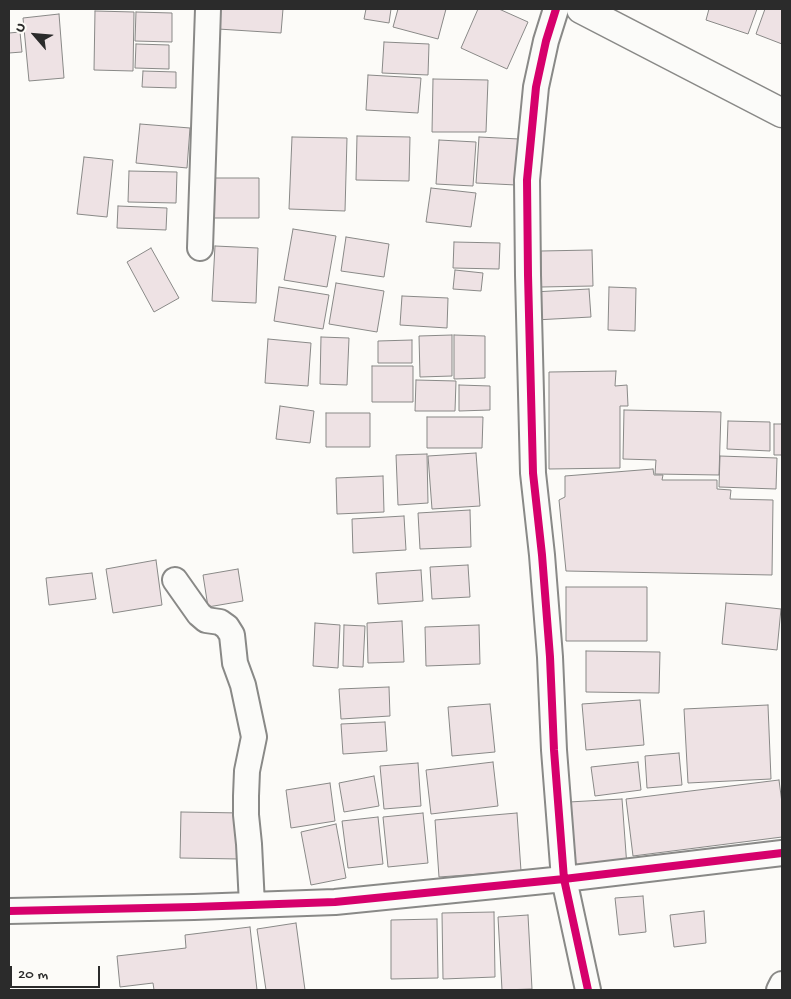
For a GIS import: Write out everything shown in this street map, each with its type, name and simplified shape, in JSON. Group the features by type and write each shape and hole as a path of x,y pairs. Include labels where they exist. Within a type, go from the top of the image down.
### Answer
{"main road":[{"path":"581,9 782,114"}],"street":[{"path":"200,248 208,9"},
{"path":"556,9 546,41 536,87 527,180 533,473 550,657 554,750 564,879 588,990"},
{"path":"175,580 199,614 206,620 220,622 227,627 232,635 235,663 243,685 254,737 246,796 252,905"},
{"path":"9,911 335,902 564,879 782,852"},
{"path":"779,990 782,984"}],"building":[{"path":"219,9 283,9 281,33 218,29"},
{"path":"366,9 391,9 389,23 364,19"},
{"path":"398,9 446,9 438,39 393,27"},
{"path":"478,9 499,9 528,22 507,69 461,48"},
{"path":"709,9 757,9 748,34 706,20"},
{"path":"765,9 782,9 782,44 756,34"},
{"path":"95,11 134,12 133,71 94,70"},
{"path":"136,12 172,13 172,42 135,41"},
{"path":"59,14 64,78 29,81 23,18"},
{"path":"20,32 22,52 9,53 9,33"},
{"path":"384,42 429,44 428,75 382,73"},
{"path":"136,44 169,45 169,69 135,68"},
{"path":"143,71 176,72 176,88 142,87"},
{"path":"368,75 421,78 418,113 366,110"},
{"path":"433,79 488,80 486,132 432,132"},
{"path":"140,124 190,128 187,168 136,163"},
{"path":"357,136 410,137 409,181 356,180"},
{"path":"292,137 347,138 345,211 289,209"},
{"path":"479,137 519,139 516,185 476,183"},
{"path":"439,140 476,142 473,186 436,184"},
{"path":"84,157 113,160 107,217 77,214"},
{"path":"129,171 177,172 176,203 128,202"},
{"path":"210,178 259,178 259,218 210,218"},
{"path":"431,188 476,193 471,227 426,222"},
{"path":"118,206 167,208 166,230 117,228"},
{"path":"293,229 336,236 327,287 284,280"},
{"path":"346,237 389,244 384,277 341,271"},
{"path":"454,242 500,243 499,269 453,268"},
{"path":"215,246 258,248 256,303 212,301"},
{"path":"151,248 179,298 154,312 127,262"},
{"path":"592,250 593,286 541,287 541,251"},
{"path":"455,270 483,273 481,291 453,289"},
{"path":"336,283 384,291 377,332 329,324"},
{"path":"279,287 329,295 323,329 274,321"},
{"path":"609,287 636,288 635,331 608,330"},
{"path":"589,289 591,317 535,320 533,292"},
{"path":"402,296 448,298 447,328 400,325"},
{"path":"452,335 452,376 420,377 419,336"},
{"path":"454,335 485,336 485,378 454,379"},
{"path":"321,337 349,338 347,385 320,384"},
{"path":"268,339 311,343 308,386 265,383"},
{"path":"412,340 412,363 378,363 378,341"},
{"path":"372,366 413,366 413,402 372,402"},
{"path":"616,371 615,386 627,385 628,406 620,406 620,468 549,469 549,372"},
{"path":"416,380 456,381 455,411 415,411"},
{"path":"459,385 490,386 490,410 459,411"},
{"path":"280,406 314,411 310,443 276,439"},
{"path":"624,410 721,412 719,475 655,474 656,460 623,459"},
{"path":"326,413 370,413 370,447 326,447"},
{"path":"427,417 483,417 482,448 427,448"},
{"path":"728,421 770,422 770,451 727,449"},
{"path":"774,424 782,424 782,455 774,455"},
{"path":"476,453 480,506 432,509 428,456"},
{"path":"427,454 428,503 398,505 396,455"},
{"path":"720,456 777,458 776,489 719,487"},
{"path":"653,469 654,475 663,475 662,480 717,480 717,489 731,490 730,499 773,500 772,575 566,571 559,500 565,497 565,476"},
{"path":"383,476 384,512 337,514 336,478"},
{"path":"470,510 471,547 420,549 418,513"},
{"path":"404,516 406,550 353,553 352,519"},
{"path":"156,560 162,605 113,613 106,569"},
{"path":"468,565 470,597 432,599 430,567"},
{"path":"238,569 243,601 208,607 203,575"},
{"path":"421,570 423,601 378,604 376,573"},
{"path":"92,573 96,599 49,605 46,578"},
{"path":"566,587 647,587 647,641 566,641"},
{"path":"726,603 781,609 777,650 722,644"},
{"path":"402,621 404,662 368,663 367,623"},
{"path":"315,623 340,625 338,668 313,666"},
{"path":"344,625 365,626 363,667 343,666"},
{"path":"479,625 480,664 426,666 425,627"},
{"path":"586,651 660,652 659,693 586,692"},
{"path":"389,687 390,716 341,719 339,689"},
{"path":"640,700 644,745 586,750 582,704"},
{"path":"490,704 495,752 452,756 448,707"},
{"path":"768,705 771,779 688,783 684,709"},
{"path":"385,722 387,751 343,754 341,724"},
{"path":"679,753 682,785 647,788 645,756"},
{"path":"493,762 498,806 431,814 426,770"},
{"path":"638,762 641,790 595,796 591,767"},
{"path":"418,763 421,806 384,809 380,766"},
{"path":"374,776 379,806 344,812 339,783"},
{"path":"779,780 782,803 782,837 633,856 626,799"},
{"path":"330,783 335,821 291,828 286,790"},
{"path":"622,799 627,867 574,870 569,802"},
{"path":"181,812 241,813 240,859 180,858"},
{"path":"423,813 428,863 388,867 383,817"},
{"path":"517,813 521,871 439,877 435,820"},
{"path":"378,817 383,864 348,868 342,821"},
{"path":"336,824 346,878 311,885 301,832"},
{"path":"643,896 646,932 619,935 615,898"},
{"path":"704,911 706,943 674,947 670,915"},
{"path":"494,912 495,977 443,979 442,913"},
{"path":"528,915 532,989 502,990 498,917"},
{"path":"437,919 438,978 391,979 391,920"},
{"path":"296,923 305,990 266,990 257,929"},
{"path":"250,927 257,990 154,990 153,983 120,987 117,956 186,948 185,935"}],"cycle path":[{"path":"556,9 546,41 536,87 527,180 533,473 550,657 554,750 564,879 588,990"},
{"path":"9,911 335,902 564,879 782,853"}]}
